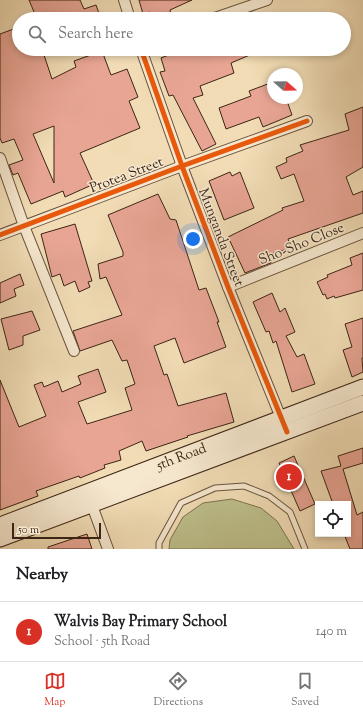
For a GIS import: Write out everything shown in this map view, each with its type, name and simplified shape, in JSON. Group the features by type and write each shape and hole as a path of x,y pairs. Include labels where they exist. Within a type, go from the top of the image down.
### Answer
{"main road":[{"name":"5th Road","path":"0,539 89,498 281,417 363,387"},
{"name":"5th Road","path":"0,525 89,498 286,432 363,404"}],"street":[{"path":"124,0 128,12"},
{"path":"232,12 267,0"},
{"name":"Munganda Street","path":"143,56 182,166 228,287 286,432"},
{"name":"Protea Street","path":"0,235 182,166 307,121"},
{"path":"0,158 24,226 74,350"},
{"name":"Sho-Sho Close","path":"228,287 363,233"},
{"path":"89,498 108,549"}],"lane":[{"path":"159,549 159,543 181,503 215,488 244,486 269,496 290,512 306,549"}],"green space":[{"path":"232,499 261,508 277,521 294,549 169,549 170,540 183,517 203,503"}],"building":[{"path":"29,0 80,0 84,9 96,5 98,12 34,12"},
{"path":"139,0 192,0 170,10 170,12 142,12"},
{"path":"12,30 12,56 44,56 52,79 76,67 74,61 88,56 104,56 111,75 127,69 138,97 129,101 140,128 80,153 94,184 65,197 63,191 31,204 18,173 13,175 9,165 23,160 14,139 2,143 0,138 0,34","holes":["54,126 54,183 33,134"]},
{"path":"166,56 248,56 231,63 234,73 200,86 203,95 193,98 216,144 202,151 173,95 169,96 160,72 165,71 161,58"},
{"path":"267,84 267,104 288,104 292,115 263,127 259,117 226,129 219,108 251,96 249,91"},
{"path":"363,107 363,167 346,177 353,195 363,191 363,213 288,239 291,248 268,255 271,263 245,273 228,237 283,210 282,208 304,201 294,174 281,179 276,167 287,162 286,158 303,151 300,145 349,130 345,114"},
{"path":"230,172 232,176 240,172 254,208 224,220 209,181"},
{"path":"158,194 170,219 176,220 199,290 206,288 219,322 217,322 226,347 184,363 175,338 154,346 164,375 167,374 178,406 226,393 234,422 187,436 188,437 146,451 142,441 119,451 121,460 104,465 105,468 80,478 79,476 36,491 38,496 0,510 0,380 19,427 46,416 34,385 42,382 44,387 58,381 62,392 81,384 78,376 98,369 106,392 78,402 87,424 132,410 125,388 135,384 127,360 122,361 112,340 80,351 73,331 122,315 106,277 100,279 98,264 123,256 123,252 108,215"},
{"path":"75,224 92,281 88,282 90,287 79,292 75,281 64,286 60,274 52,277 41,234"},
{"path":"363,253 363,290 335,298 334,296 327,299 325,294 323,295 317,282 328,277 327,275 352,265 350,258"},
{"path":"20,274 24,285 14,289 16,296 0,303 0,283"},
{"path":"272,293 280,312 285,308 295,332 286,336 297,357 304,354 315,384 292,392 276,341 273,343 269,331 266,332 253,302"},
{"path":"32,311 40,330 23,336 23,345 9,350 1,319"},
{"path":"363,318 363,372 352,377 343,350 352,347 345,324"},
{"path":"363,448 363,463 343,469 357,515 363,512 363,549 350,549 345,537 351,537 351,501 332,501 321,471 341,466 338,456"},
{"path":"294,456 315,504 300,511 279,463"},
{"path":"87,534 92,549 48,549 48,547"}],"cycle path":[{"path":"143,56 182,166 228,287 287,432"},
{"path":"0,235 182,166 307,121"}],"place":[{"name":"Walvis Bay Primary School","path":"289,477"}]}
